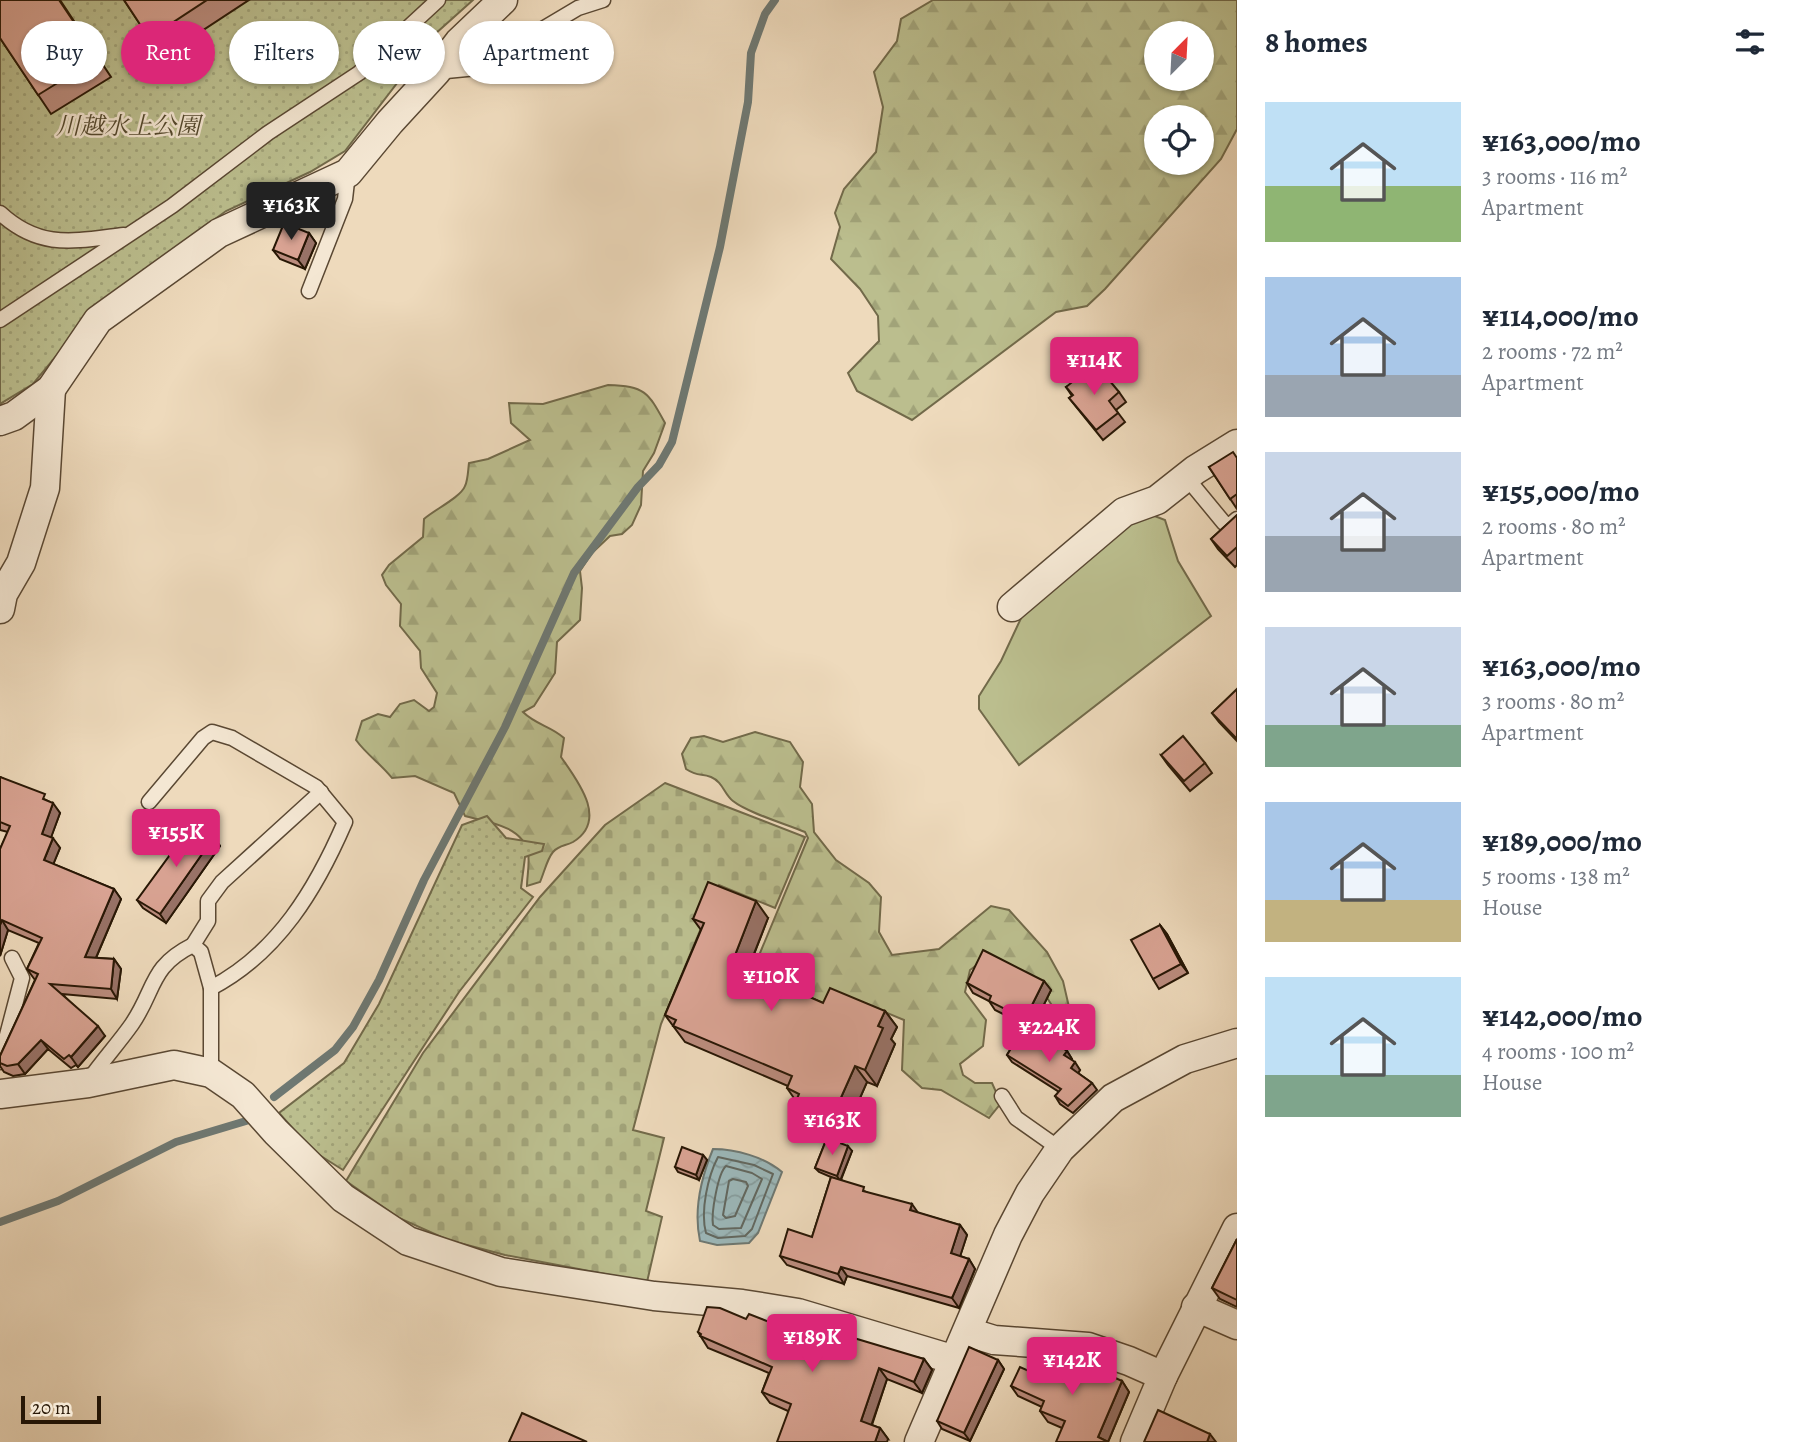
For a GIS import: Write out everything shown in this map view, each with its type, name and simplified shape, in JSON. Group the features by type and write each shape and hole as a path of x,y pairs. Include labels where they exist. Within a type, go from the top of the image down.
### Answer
{"street":[{"path":"445,60 459,42 503,0"},
{"path":"0,421 14,416 51,389 98,320 219,233 348,173 425,84"},
{"path":"0,609 3,594 21,563 45,488 51,389"},
{"path":"1012,607 1124,512 1157,500 1186,477 1237,444"},
{"path":"919,1442 1014,1225 1030,1193 1060,1149 1113,1098 1185,1059 1237,1043"},
{"path":"0,1094 88,1083 174,1065 211,1073 243,1094 276,1132 343,1198 408,1241 501,1272 654,1296 798,1312 956,1360"},
{"path":"1135,1442 1163,1376 1237,1228"},
{"path":"1196,1307 1237,1325"},
{"path":"968,1332 994,1340 1088,1347 1163,1376"}],"lane":[{"path":"0,320 172,206 268,133 359,73 438,0"},
{"path":"445,71 477,68 578,8 603,0"},
{"path":"309,291 345,199 348,173"},
{"path":"0,213 15,227 42,239 73,241 129,234"},
{"path":"1186,477 1224,523 1230,525 1237,520"},
{"path":"149,802 203,738 212,732 232,738 316,787 345,822 322,872 293,916 265,948 235,976 211,988"},
{"path":"88,1083 104,1056 132,1024 157,974 174,955 193,946 208,921 208,901 222,883 321,793"},
{"path":"193,946 201,952 211,988 211,1073"},
{"path":"0,1062 22,978 12,958"},
{"path":"1002,1096 1016,1118 1060,1149"}],"green space":[{"name":"川越水上公園","path":"0,0 473,0 445,25 445,21 353,21 353,84 396,84 345,151 310,172 226,211 87,312 72,337 33,384 0,404"},
{"path":"933,0 1237,0 1237,129 1221,159 1214,167 1214,105 1144,105 1144,175 1207,175 1087,306 1056,312 912,420 857,391 848,373 879,341 878,316 860,289 831,259 840,227 835,213 844,189 876,152 883,107 874,72 897,41 901,19"},
{"path":"608,385 630,387 644,393 665,423 654,453 643,471 641,505 632,525 622,534 610,536 592,553 580,571 580,620 557,642 555,673 534,706 523,712 564,738 561,757 581,788 589,812 589,823 583,833 573,842 555,850 540,882 527,886 528,853 525,844 512,831 494,823 465,816 454,793 415,776 392,778 356,740 362,721 378,714 390,717 400,704 414,700 429,711 434,707 437,693 421,668 420,651 400,626 401,604 386,585 382,575 389,565 423,537 424,519 462,490 467,481 469,463 488,459 530,440 511,423 509,403 543,404"},
{"path":"1152,515 1165,520 1178,561 1211,616 1019,765 979,709 979,696 1001,661 1023,614 1118,529"},
{"path":"755,732 790,742 803,762 800,787 812,804 814,832 836,860 869,883 881,897 879,932 892,955 939,949 991,906 1009,910 1047,952 1063,981 1069,1007 1053,1007 1038,984 989,956 970,970 965,992 986,1020 983,1046 960,1064 963,1075 975,1083 992,1083 1001,1103 989,1118 941,1090 922,1088 902,1070 904,1020 868,1005 829,1009 750,977 808,838 805,832 740,805 730,798 715,779 686,769 682,754 691,738 704,736 723,742"},
{"path":"665,783 805,837 775,908 719,885 661,1024 633,1130 664,1138 646,1211 662,1217 647,1282 505,1255 448,1240 399,1218 346,1181 423,1053 540,897 605,825"},
{"path":"487,816 506,838 544,844 542,851 525,857 521,888 533,897 459,992 343,1170 313,1151 279,1113 344,1063 379,1004 462,825"}],"water":[{"path":"713,1149 749,1155 782,1172 758,1233 749,1243 717,1245 700,1241 697,1217 699,1194"}],"building":[{"path":"0,0 59,0 73,21 21,21 21,70 0,38"},
{"path":"124,0 207,0 175,21 138,21"},
{"path":"31,84 56,84 38,95"},
{"path":"284,223 309,233 298,260 273,250"},
{"path":"1092,366 1097,372 1100,369 1119,392 1109,401 1118,413 1096,430 1069,398 1073,395 1066,387"},
{"path":"1233,452 1237,458 1237,494 1230,499 1209,467"},
{"path":"1237,515 1237,547 1227,556 1211,539"},
{"path":"1237,689 1237,739 1212,713"},
{"path":"1183,736 1205,763 1184,781 1161,755"},
{"path":"0,777 45,794 43,799 53,803 42,834 53,838 44,860 114,889 85,957 114,959 111,989 50,984 98,1026 71,1057 69,1055 64,1059 41,1040 18,1064 7,1066 0,1063 0,1056 38,974 27,969 42,938 2,920 0,925 0,849 10,826 0,822"},
{"path":"194,822 214,837 160,914 137,900"},
{"path":"708,882 756,901 732,963 823,1003 830,988 885,1011 878,1026 883,1028 865,1070 855,1066 827,1129 791,1113 799,1094 787,1088 792,1076 673,1026 676,1020 665,1015 704,923 693,919"},
{"path":"1160,925 1181,964 1153,979 1131,940"},
{"path":"983,950 1044,981 1025,1019 989,1001 991,996 967,983"},
{"path":"1026,1024 1067,1051 1064,1055 1075,1062 1071,1068 1092,1083 1068,1106 1055,1096 1061,1089 1007,1055"},
{"path":"827,1138 848,1146 837,1176 815,1168"},
{"path":"682,1147 703,1155 696,1175 675,1167"},
{"path":"831,1177 864,1187 863,1191 912,1204 910,1210 960,1225 951,1253 969,1259 952,1298 841,1267 838,1274 780,1256 788,1229 812,1237"},
{"path":"1237,1239 1237,1300 1212,1288"},
{"path":"707,1307 720,1308 746,1319 749,1314 787,1329 789,1323 825,1337 827,1330 924,1359 914,1382 879,1368 861,1421 880,1428 875,1442 777,1442 791,1404 762,1392 772,1367 700,1336 698,1332"},
{"path":"969,1347 998,1360 964,1433 937,1421"},
{"path":"1062,1353 1122,1381 1098,1437 1108,1442 1056,1442 1065,1421 1040,1411 1044,1401 1011,1386 1020,1367 1031,1372 1035,1364 1054,1373"},
{"path":"1158,1410 1210,1434 1207,1442 1144,1442"},
{"path":"522,1413 587,1442 509,1442"}],"waterway":[{"path":"274,1097 335,1050 353,1027 379,980 424,880 505,727 574,573 638,487 659,465 672,442 720,247 748,102 751,53 765,14 775,0"},
{"path":"0,1222 58,1201 176,1142 246,1121"}]}
